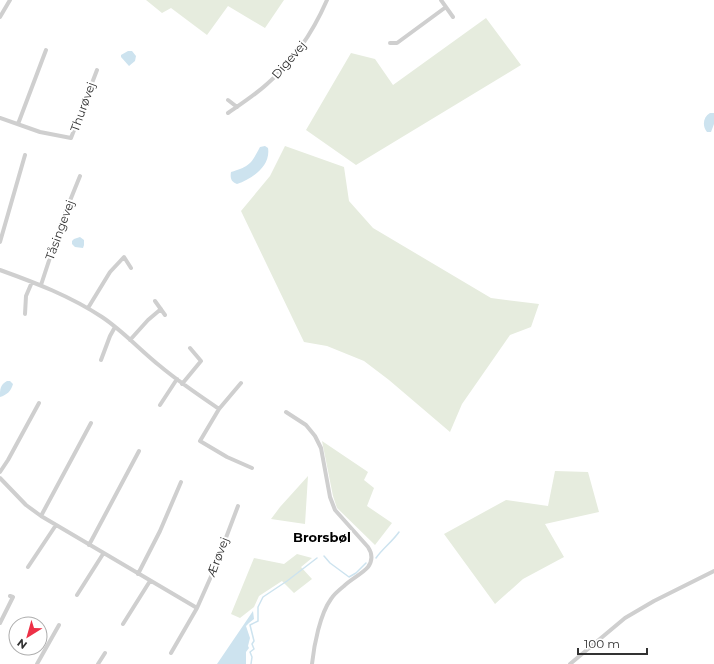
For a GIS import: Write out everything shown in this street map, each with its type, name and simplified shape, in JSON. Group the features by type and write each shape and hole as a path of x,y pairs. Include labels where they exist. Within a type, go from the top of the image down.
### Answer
{"street":[{"path":"0,17 10,0"},
{"name":"Digevej","path":"228,113 266,86 286,67 307,40 327,0"},
{"path":"441,0 453,17"},
{"path":"390,43 397,43 446,7"},
{"path":"18,124 46,50"},
{"name":"Thurøvej","path":"0,118 40,132 71,138 96,70"},
{"path":"228,100 237,107"},
{"path":"0,242 25,155"},
{"name":"Tåsingevej","path":"41,285 63,218 80,176"},
{"path":"88,308 110,272 124,257 131,268"},
{"path":"0,270 65,295 88,308 115,327 182,384 219,409"},
{"path":"25,314 26,296 32,282"},
{"path":"155,301 165,315"},
{"path":"130,340 148,320 161,309"},
{"path":"101,360 115,327"},
{"path":"182,384 201,361 190,348"},
{"path":"160,405 177,379"},
{"path":"241,384 219,409 200,441 227,457 252,468"},
{"path":"0,472 39,403"},
{"path":"286,412 306,425 315,436 321,448 330,497 335,510 368,547 372,559 368,567 349,581 331,600 318,630 312,664"},
{"path":"42,516 91,423"},
{"path":"89,545 139,451"},
{"path":"0,478 26,505 56,526 197,608"},
{"path":"138,574 160,531 180,482"},
{"name":"Ærøvej","path":"171,653 197,608 214,572 238,506"},
{"path":"28,567 56,526"},
{"path":"77,595 103,554"},
{"path":"570,664 625,618 654,601 714,571"},
{"path":"123,624 150,581"},
{"path":"0,623 13,597 10,596"},
{"path":"37,664 59,625"},
{"path":"98,664 105,653"}],"shaded area":[{"path":"146,0 284,0 265,28 228,6 207,35 171,8 162,13"},
{"path":"486,18 521,65 356,165 306,130 351,53 375,59 393,85"},
{"path":"285,146 344,167 349,201 373,228 491,298 539,304 531,327 510,335 462,404 450,432 389,380 364,361 327,346 304,342 241,211 270,176"},
{"path":"322,441 368,472 364,480 374,488 367,506 392,523 375,545 337,508 333,496"},
{"path":"555,471 588,472 599,512 545,524 564,557 523,579 495,604 444,534 506,500 548,506"},
{"path":"308,476 305,524 271,519 280,507"},
{"path":"297,554 312,558 301,567 312,579 294,593 282,581 259,596 254,607 240,618 231,614 254,558 284,564"}],"water":[{"path":"128,51 132,51 136,56 135,61 129,66 121,57 121,55"},
{"path":"710,113 714,113 714,124 711,132 707,132 704,127 704,122"},
{"path":"265,146 268,148 267,161 259,171 243,182 237,184 233,182 231,172 249,164 260,147"},
{"path":"80,237 84,240 83,248 75,247 72,244 74,239"},
{"path":"7,381 10,381 13,384 10,391 0,397 1,388"},
{"path":"253,611 254,619 246,626 250,638 249,648 246,652 246,664 217,664"}],"waterway":[{"path":"376,558 399,532"},
{"path":"324,556 330,563 349,577 356,573 366,563"},
{"path":"251,664 252,657 250,652 254,649 252,644 254,641 250,625 258,621 258,607 263,597 317,558"}],"district":[{"name":"Brorsbøl","path":"322,537"}]}
